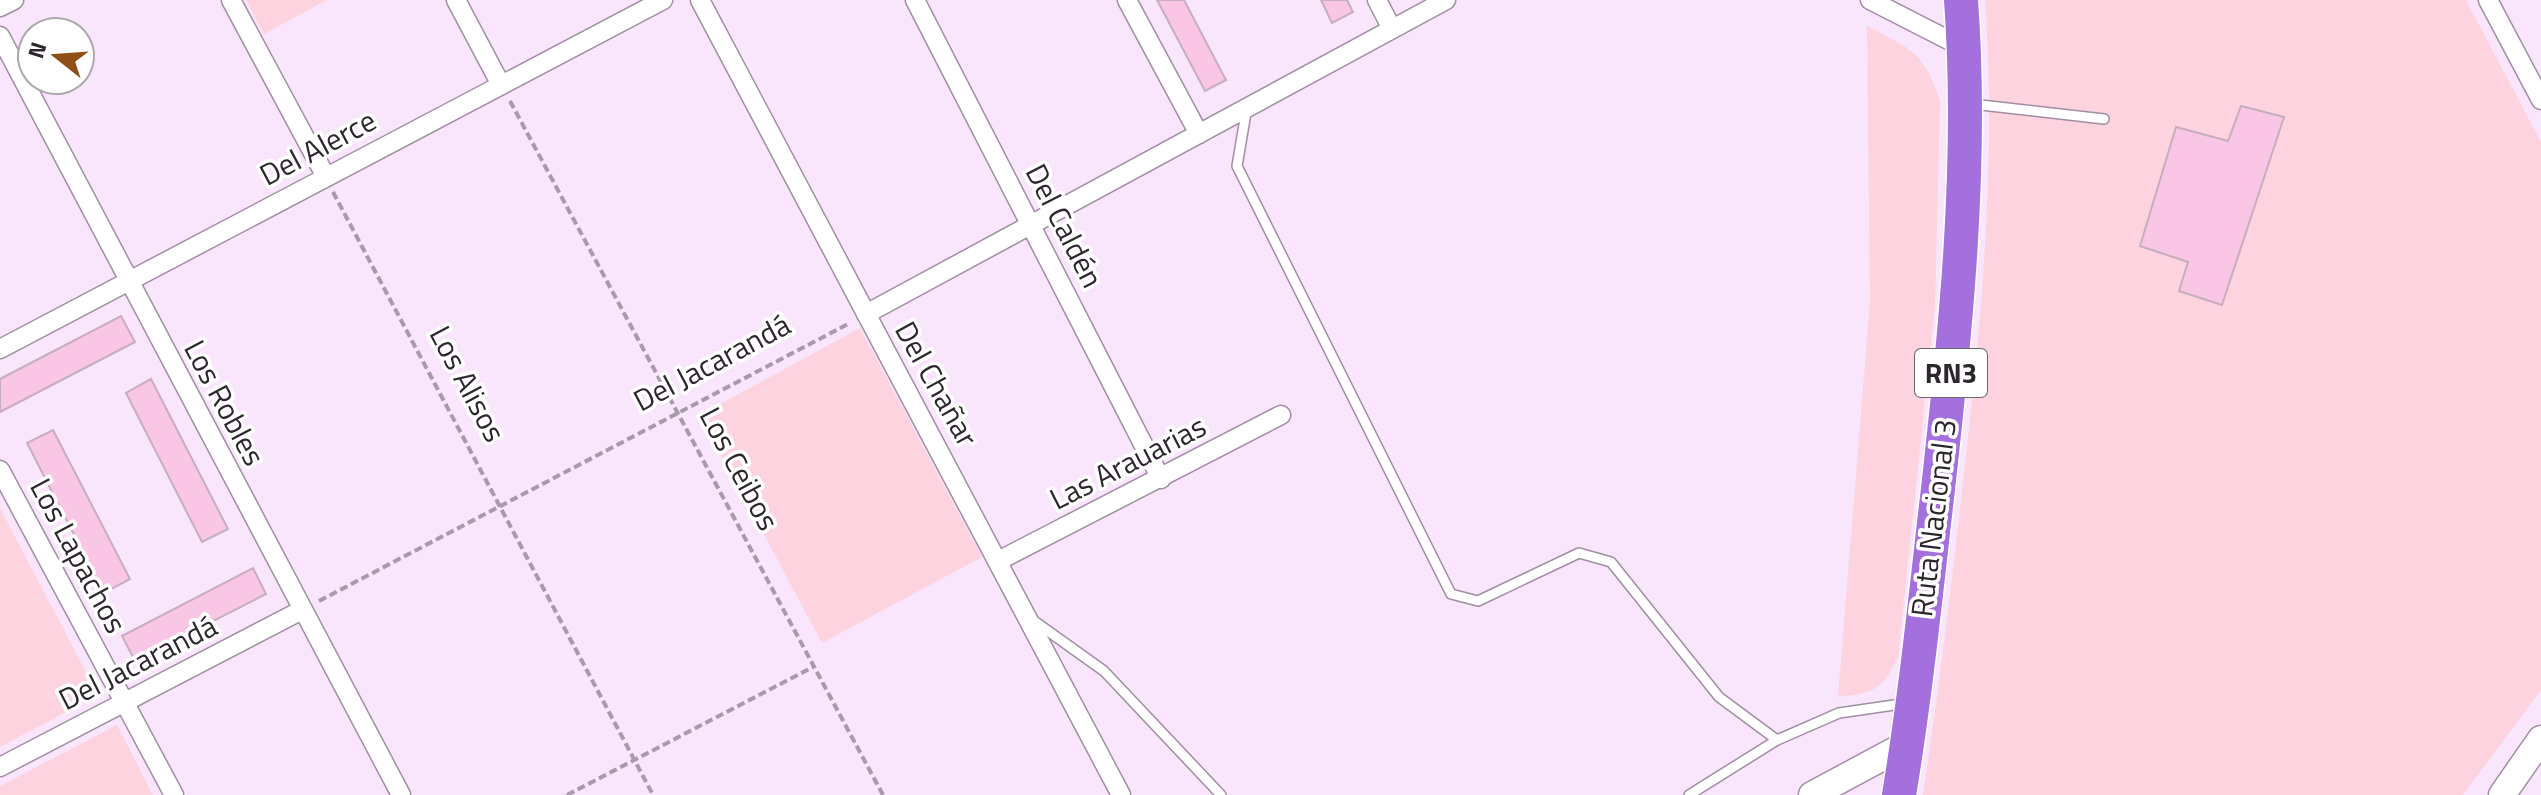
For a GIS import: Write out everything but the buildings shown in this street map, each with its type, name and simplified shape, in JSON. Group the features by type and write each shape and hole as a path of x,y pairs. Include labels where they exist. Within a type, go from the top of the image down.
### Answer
{"highway":[{"name":"Ruta Nacional 3","path":"1899,795 1913,702 1958,313 1964,48 1961,0"}],"street":[{"path":"0,7 14,0"},
{"path":"231,0 325,175"},
{"path":"456,0 501,85"},
{"name":"Del Alerce","path":"0,349 325,175 663,0"},
{"name":"Del Chañar","path":"700,0 1000,560 1025,615 1121,795"},
{"name":"Del Caldén","path":"915,0 1161,479"},
{"path":"1127,0 1199,134"},
{"path":"1377,0 1392,29"},
{"path":"866,314 1446,0"},
{"path":"1870,0 1964,48"},
{"path":"2488,0 2541,100"},
{"name":"Los Robles","path":"0,36 300,611 401,795"},
{"name":"Las Arauarias","path":"1000,560 1281,415"},
{"name":"Los Lapachos","path":"0,470 174,795"},
{"name":"Del Jacarandá","path":"0,767 300,611"},
{"path":"2502,795 2541,739"},
{"path":"1812,795 1907,744"}],"lane":[{"path":"1963,103 2104,119"},
{"path":"1247,107 1237,166 1451,594 1478,601 1579,553 1611,562 1719,697 1777,740"},
{"path":"1025,615 1104,671 1221,795"},
{"path":"1689,795 1777,740 1839,713 1913,702"}],"path":[{"name":"Los Ceibos","path":"501,85 883,795"},
{"name":"Los Alisos","path":"325,175 653,795"},
{"name":"Del Jacarandá","path":"300,611 866,314"},
{"path":"567,795 814,667"}],"shaded area":[{"path":"246,0 327,0 264,34"},
{"path":"1985,0 2466,0 2541,142 2541,690 2463,795 1923,795 1954,561 1981,303 1989,121"},
{"path":"1867,26 1914,54 1928,71 1940,100 1935,305 1898,657 1887,677 1876,688 1838,697 1870,302"},
{"path":"860,328 982,557 822,643 700,415"},
{"path":"0,508 98,695 0,747"},
{"path":"117,725 153,795 0,795 0,786"}]}
